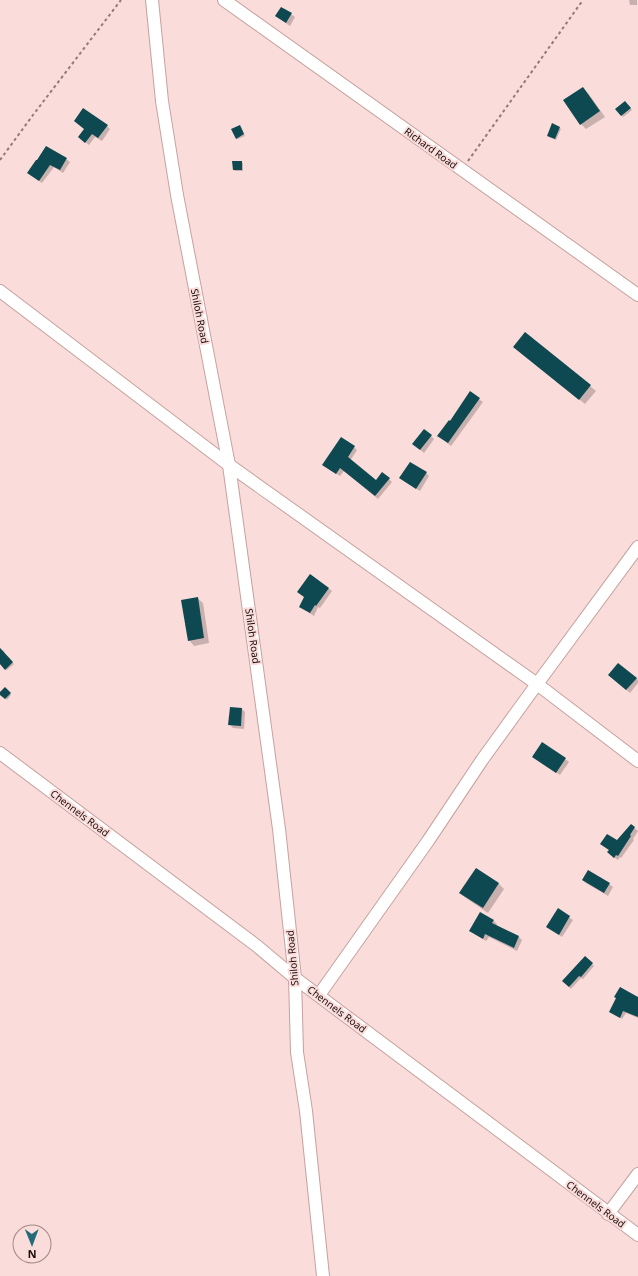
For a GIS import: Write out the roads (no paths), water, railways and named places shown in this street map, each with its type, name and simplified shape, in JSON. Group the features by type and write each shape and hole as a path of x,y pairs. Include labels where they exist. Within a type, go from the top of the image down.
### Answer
{"street":[{"name":"Shiloh Road","path":"152,0 162,101 177,195 228,465 277,814 295,978 297,1052 306,1111 323,1276"},
{"name":"Richard Road","path":"224,0 638,295"},
{"path":"0,291 228,465 537,684 638,761"},
{"path":"319,995 428,841 482,760 638,548"},
{"name":"Chennels Road","path":"0,753 257,946 295,978 638,1235"},
{"path":"608,1214 638,1174"}]}
